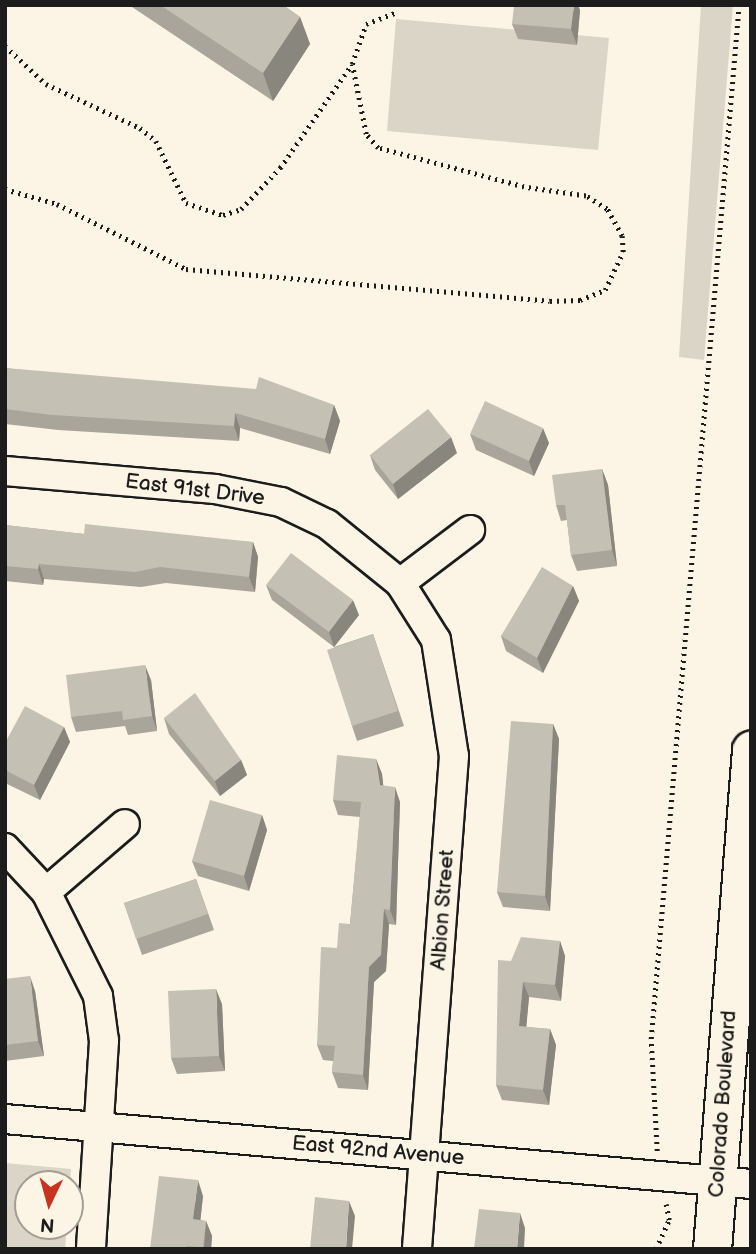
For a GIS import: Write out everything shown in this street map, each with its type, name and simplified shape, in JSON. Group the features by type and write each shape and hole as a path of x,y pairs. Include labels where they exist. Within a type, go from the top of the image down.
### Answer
{"main road":[{"name":"Colorado Boulevard","path":"712,1249 734,1183 751,750"}],"street":[{"name":"East 91st Drive","path":"5,471 215,489 281,502 327,524 400,583"},
{"path":"400,583 470,530"},
{"name":"Albion Street","path":"400,583 436,640 453,719 426,1155 417,1249"},
{"path":"46,892 125,824"},
{"path":"5,848 46,892 98,996 104,1041 91,1249"},
{"name":"East 92nd Avenue","path":"5,1119 734,1183"}],"path":[{"path":"655,1136 651,1039 739,5"},
{"path":"5,46 46,84 140,128 156,141 186,203 223,215 258,195 352,64 366,24 397,12"},
{"path":"5,189 57,204 186,269 550,301 580,300 605,290 622,252 620,228 607,209 586,196 524,187 378,148 366,134 352,64"},
{"path":"656,1249 669,1220"}],"shaded area":[{"path":"701,5 733,5 704,360 679,357"},
{"path":"396,19 609,38 598,150 387,131"},
{"path":"5,1163 71,1169 14,1170 14,1240 66,1240 65,1249 5,1249"}],"building":[{"path":"160,5 283,5 300,17 263,73"},
{"path":"514,5 574,5 571,29 512,24"},
{"path":"5,368 256,389 259,377 334,405 325,439 235,413 234,426 52,415 5,409"},
{"path":"485,401 543,428 529,461 470,434"},
{"path":"428,409 451,437 393,484 370,455"},
{"path":"602,469 612,550 571,555 565,505 556,505 552,475"},
{"path":"85,524 253,542 249,577 160,567 135,572 39,564 38,569 5,566 5,525 84,534"},
{"path":"291,553 353,600 329,632 266,585"},
{"path":"542,567 573,586 537,658 501,636"},
{"path":"373,634 398,711 352,726 327,650"},
{"path":"145,665 152,716 123,720 122,711 71,717 66,675"},
{"path":"195,693 241,760 215,781 164,718"},
{"path":"25,706 64,727 34,785 5,770 5,743"},
{"path":"511,721 553,724 545,896 497,892"},
{"path":"337,755 376,759 380,785 395,787 390,910 384,909 381,955 369,967 363,1075 332,1072 335,1046 317,1045 321,947 337,948 339,923 350,924 361,802 333,800"},
{"path":"210,800 262,815 244,876 192,861"},
{"path":"196,879 208,914 136,939 124,903"},
{"path":"521,937 560,941 555,985 523,982 519,1026 550,1029 543,1090 496,1085 498,960 511,961"},
{"path":"30,976 38,1041 5,1045 5,979"},
{"path":"216,989 219,1056 171,1058 168,991"},
{"path":"159,1176 198,1180 193,1219 206,1221 203,1248 187,1246 187,1249 150,1249"},
{"path":"315,1197 349,1201 346,1249 310,1249"},
{"path":"479,1209 520,1213 517,1249 474,1249"}]}
